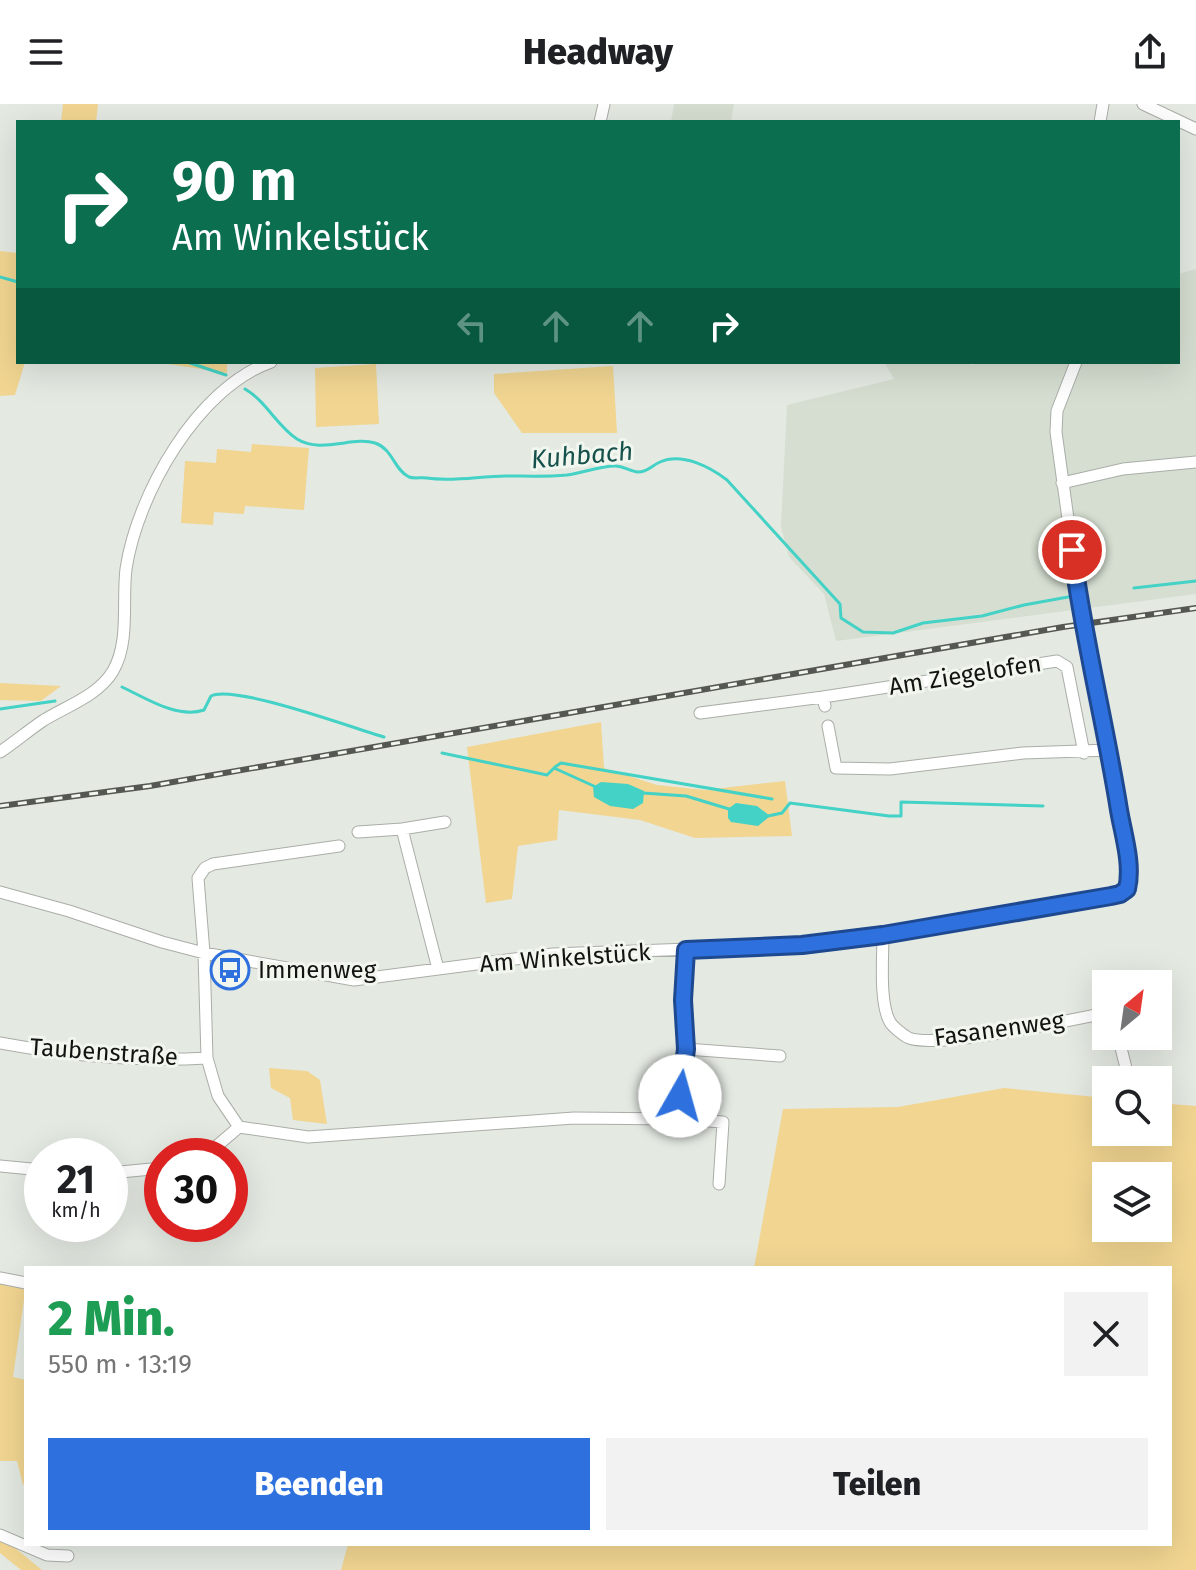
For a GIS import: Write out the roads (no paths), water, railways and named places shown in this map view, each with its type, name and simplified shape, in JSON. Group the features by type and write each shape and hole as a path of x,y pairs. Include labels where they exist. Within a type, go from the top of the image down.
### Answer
{"street":[{"path":"1143,104 1177,120"},
{"path":"0,752 43,721 91,693 111,676 117,665 122,640 123,593 129,555 150,490 184,436 230,384 266,364"},
{"name":"Am Winkelstück","path":"0,892 204,953 354,980 553,954 802,945 883,935 1120,894 1127,889 1127,861 1110,750 1085,642 1056,432 1057,411 1075,364"},
{"path":"1062,483 1123,469 1196,462"},
{"name":"Am Ziegelofen","path":"700,713 824,702 1057,661 1067,667 1084,753"},
{"path":"828,726 836,768 890,769 1023,753 1110,750"},
{"path":"358,832 445,822"},
{"path":"402,829 438,969"},
{"path":"339,846 213,864 205,868 198,878 207,1058 218,1096 239,1127 308,1137 574,1118 723,1122 719,1184"},
{"name":"Fasanenweg","path":"883,935 882,985 890,1022 908,1038 932,1040 966,1037 1092,1015"},
{"path":"677,1119 686,1049 683,1000 686,950"},
{"name":"Taubenstraße","path":"0,1043 47,1051 156,1061 207,1058"},
{"path":"686,1049 780,1056"},
{"path":"226,1138 239,1127"},
{"path":"0,1166 24,1168"},
{"path":"0,1278 24,1283"},
{"path":"0,1535 24,1545"},
{"path":"26,1546 47,1555 68,1556"}],"water":[{"path":"601,782 628,784 644,791 643,803 633,809 610,806 594,797 593,787"},
{"path":"736,803 757,806 770,816 758,826 731,822 728,809"}],"waterway":[{"name":"Kuhbach","path":"0,277 16,281"},
{"name":"Kuhbach","path":"193,364 226,375"},
{"name":"Kuhbach","path":"245,389 297,439 316,445 375,443 386,450 400,470 411,478 559,476 615,466 638,472 668,459 695,462 727,480 840,604 841,618 863,632 893,633 923,623 982,616 1068,597"},
{"name":"Kuhbach","path":"1134,588 1196,581"},
{"path":"122,687 162,706 183,712 204,710 211,696 243,696 384,737"},
{"path":"0,709 55,701"},
{"path":"442,753 547,775 554,768 596,787"},
{"path":"555,767 561,763 772,799"},
{"path":"643,793 686,796 729,809"},
{"path":"768,816 782,813 790,803 889,816 901,816 901,802 1043,806"}],"railway":[{"path":"0,806 150,786 1063,627 1196,608"}],"place":[{"name":"Immenweg","path":"230,970"}]}
